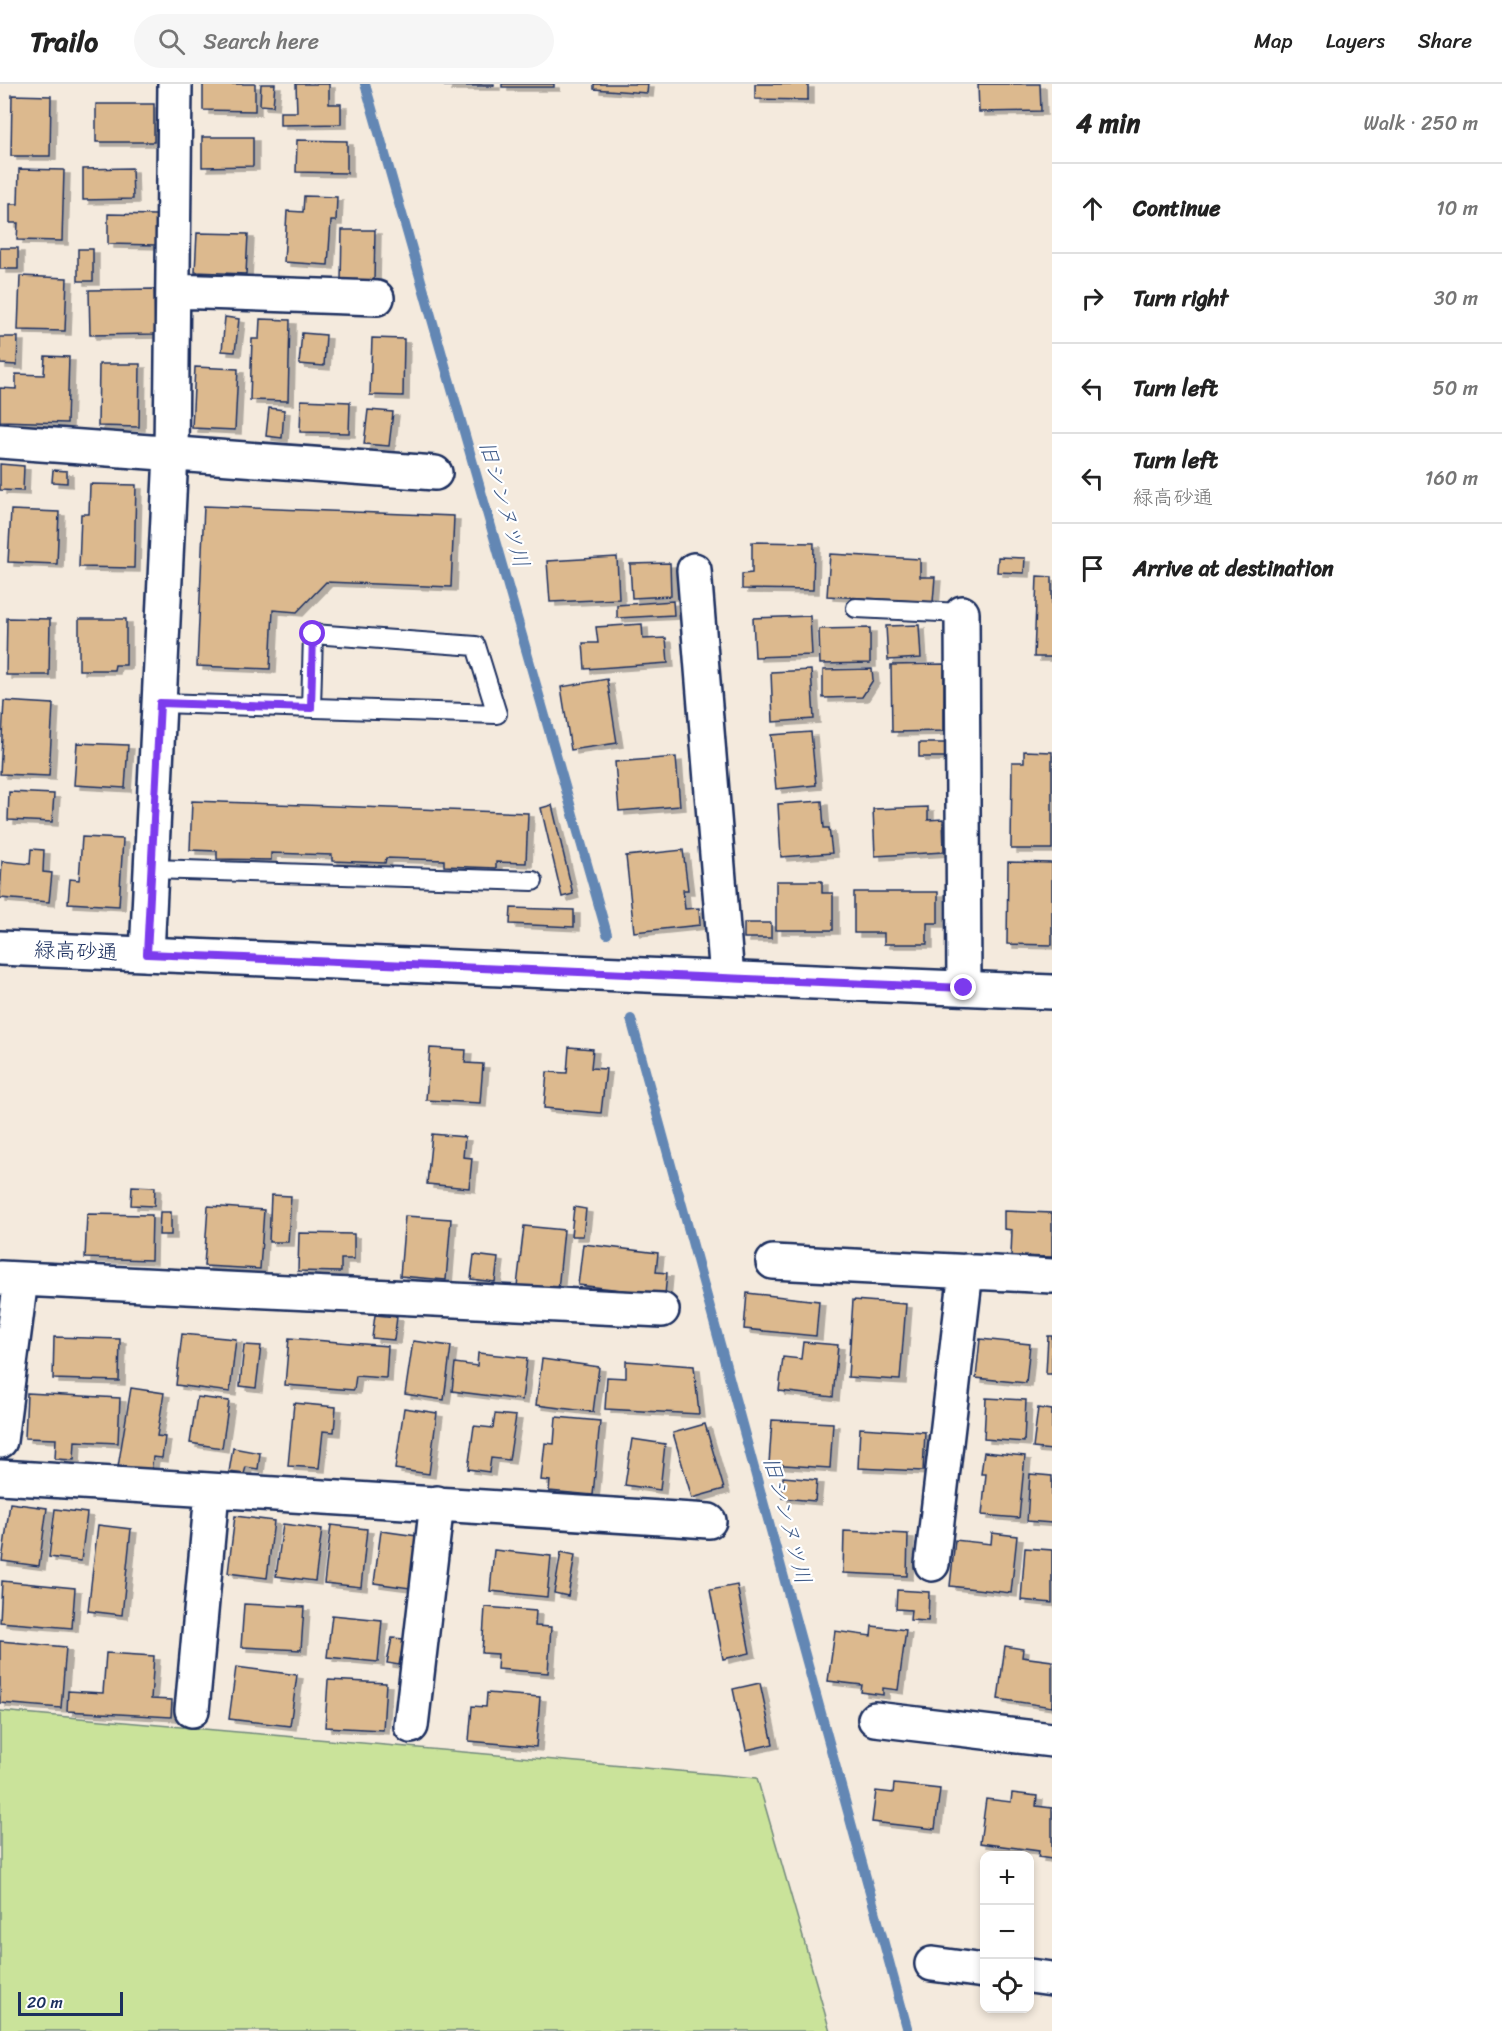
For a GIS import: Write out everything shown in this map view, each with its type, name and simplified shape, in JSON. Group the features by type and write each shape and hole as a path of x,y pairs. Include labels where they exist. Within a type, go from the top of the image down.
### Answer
{"street":[{"path":"147,954 171,454 175,84"},
{"path":"173,291 377,298"},
{"path":"0,441 435,473"},
{"path":"694,570 727,978"},
{"path":"962,614 964,988"},
{"name":"緑高砂通","path":"0,948 1052,992"},
{"path":"773,1262 1052,1276"},
{"path":"932,1564 966,1271"},
{"path":"0,1440 10,1279 662,1310"},
{"path":"0,1476 212,1492 437,1503 709,1521"},
{"path":"192,1710 212,1492"},
{"path":"411,1726 437,1503"},
{"path":"875,1719 1052,1740"},
{"path":"932,1964 980,1970"},
{"path":"1034,1977 1052,1979"}],"lane":[{"path":"856,608 962,614"},
{"path":"160,703 311,708 496,714 476,646 313,634 311,708"},
{"path":"152,869 533,881"}],"green space":[{"path":"0,1711 757,1778 830,2031 0,2031"}],"building":[{"path":"203,84 255,84 255,111 203,110"},
{"path":"261,84 275,84 273,106 260,105"},
{"path":"296,84 329,84 329,104 341,104 341,124 280,125 280,112 297,112"},
{"path":"446,84 494,84 494,86 445,86"},
{"path":"502,84 554,84 554,87 502,87"},
{"path":"594,84 648,84 647,93 594,89"},
{"path":"755,84 808,84 808,100 755,99"},
{"path":"978,84 1040,84 1041,111 979,112"},
{"path":"12,95 51,96 50,156 11,156"},
{"path":"96,104 154,104 154,142 96,142"},
{"path":"202,137 253,137 253,166 202,167"},
{"path":"297,140 347,141 347,173 296,172"},
{"path":"132,168 133,199 83,200 83,169"},
{"path":"19,169 64,170 62,241 17,240 18,223 10,223 10,204 18,204"},
{"path":"304,196 337,197 336,221 331,221 328,265 284,262 287,211 303,212"},
{"path":"108,214 156,215 156,245 108,244"},
{"path":"342,230 375,230 374,282 341,281"},
{"path":"197,233 248,234 246,274 195,272"},
{"path":"0,248 18,248 18,269 0,269"},
{"path":"78,249 93,249 93,281 78,281"},
{"path":"20,276 67,278 65,331 18,330"},
{"path":"154,289 155,334 90,335 89,290"},
{"path":"225,317 239,319 235,352 222,351"},
{"path":"260,319 290,320 288,401 250,400 252,339 259,339"},
{"path":"302,333 326,335 324,366 299,364"},
{"path":"0,337 18,337 17,365 0,364"},
{"path":"372,338 404,339 403,396 370,395"},
{"path":"45,356 69,357 67,423 0,421 0,388 16,389 16,374 44,375"},
{"path":"99,364 140,364 139,427 98,426"},
{"path":"195,367 238,369 235,430 192,428"},
{"path":"301,400 350,402 349,433 300,432"},
{"path":"269,408 284,410 282,438 266,436"},
{"path":"368,410 393,412 389,446 364,444"},
{"path":"0,464 24,466 23,491 0,490"},
{"path":"53,470 67,471 67,483 52,482"},
{"path":"90,484 136,485 134,568 79,567 81,514 89,514"},
{"path":"204,506 454,516 451,587 326,582 297,612 273,610 270,669 197,666"},
{"path":"11,510 59,512 57,564 8,562"},
{"path":"752,542 814,543 813,590 742,589 742,574 752,573"},
{"path":"830,554 920,559 920,577 935,577 933,602 827,596"},
{"path":"617,557 619,599 550,602 547,561"},
{"path":"998,557 1025,558 1024,573 997,572"},
{"path":"670,563 671,596 632,598 630,564"},
{"path":"1037,576 1052,577 1052,657 1034,657"},
{"path":"673,601 674,615 617,618 617,605"},
{"path":"810,616 812,655 755,657 753,618"},
{"path":"7,618 50,619 49,675 6,675"},
{"path":"79,619 126,619 126,665 115,665 114,670 79,670"},
{"path":"642,624 643,639 666,638 668,663 585,669 583,643 598,643 596,627"},
{"path":"919,625 921,658 888,660 886,626"},
{"path":"870,628 870,663 820,664 819,629"},
{"path":"944,664 944,731 892,732 891,665"},
{"path":"872,669 873,680 862,697 823,698 823,670"},
{"path":"811,670 814,719 773,722 771,672"},
{"path":"607,679 617,743 571,750 561,687"},
{"path":"4,701 53,704 49,776 0,774"},
{"path":"811,732 816,785 776,789 771,735"},
{"path":"77,743 128,745 125,788 74,785"},
{"path":"919,743 946,743 946,757 919,757"},
{"path":"1024,751 1052,752 1052,849 1011,849 1012,762 1024,762"},
{"path":"676,757 680,806 619,811 615,762"},
{"path":"9,792 54,794 52,822 8,820"},
{"path":"192,801 528,813 526,863 496,862 496,868 444,866 444,860 386,858 385,863 332,861 332,855 271,853 271,860 217,859 217,851 190,850"},
{"path":"822,801 824,828 829,828 832,853 781,857 778,804"},
{"path":"552,805 573,894 562,897 541,808"},
{"path":"928,807 928,820 943,819 944,852 875,856 873,809"},
{"path":"82,837 123,839 119,906 68,903 70,879 79,880"},
{"path":"31,849 44,850 43,872 52,873 49,902 0,898 2,861 30,864"},
{"path":"683,850 688,890 683,890 685,909 699,908 700,925 634,932 626,856"},
{"path":"1008,862 1052,863 1052,945 1007,944"},
{"path":"776,881 822,881 822,893 833,893 833,930 776,930"},
{"path":"854,892 938,892 938,923 927,923 927,944 884,944 884,933 854,933"},
{"path":"511,908 574,910 574,927 510,924"},
{"path":"744,923 771,923 771,938 744,938"},
{"path":"569,1047 593,1049 591,1068 606,1069 601,1113 544,1108 547,1072 567,1073"},
{"path":"430,1048 466,1050 465,1063 483,1064 480,1103 426,1100"},
{"path":"432,1134 465,1137 463,1157 472,1158 469,1188 427,1184"},
{"path":"132,1186 155,1187 154,1206 131,1205"},
{"path":"271,1195 291,1196 288,1242 269,1242"},
{"path":"208,1206 264,1210 260,1269 204,1266"},
{"path":"574,1207 586,1209 583,1236 571,1236"},
{"path":"1004,1211 1052,1213 1052,1257 1011,1256 1012,1230 1004,1229"},
{"path":"160,1212 171,1212 171,1235 159,1235"},
{"path":"87,1214 152,1215 151,1260 85,1258"},
{"path":"405,1216 451,1219 446,1280 400,1276"},
{"path":"524,1226 564,1230 558,1290 517,1286"},
{"path":"299,1233 354,1234 354,1259 341,1259 341,1272 298,1271"},
{"path":"583,1244 658,1253 656,1272 667,1273 665,1295 578,1285"},
{"path":"474,1255 498,1258 495,1282 471,1279"},
{"path":"747,1293 819,1301 816,1336 744,1329"},
{"path":"853,1300 906,1304 900,1380 848,1377"},
{"path":"375,1315 397,1317 394,1340 372,1338"},
{"path":"182,1334 236,1339 230,1392 176,1385"},
{"path":"1048,1336 1052,1336 1052,1374 1046,1374"},
{"path":"54,1337 120,1339 119,1381 53,1379"},
{"path":"289,1338 388,1346 386,1378 356,1376 354,1390 285,1385"},
{"path":"980,1339 1030,1344 1026,1383 976,1378"},
{"path":"413,1341 451,1346 444,1400 405,1394"},
{"path":"803,1342 838,1345 833,1397 779,1391 783,1357 801,1359"},
{"path":"244,1345 261,1346 256,1388 240,1386"},
{"path":"478,1353 527,1358 522,1400 452,1391 455,1363 477,1366"},
{"path":"542,1359 599,1367 593,1412 536,1405"},
{"path":"626,1361 694,1366 699,1414 605,1409 607,1377 626,1378"},
{"path":"131,1388 164,1393 157,1436 165,1437 162,1458 153,1457 151,1472 118,1467"},
{"path":"27,1393 120,1398 118,1443 75,1441 74,1460 55,1459 56,1439 25,1438"},
{"path":"197,1397 229,1401 222,1448 190,1443"},
{"path":"986,1398 1026,1400 1024,1442 984,1439"},
{"path":"294,1403 336,1407 334,1432 323,1431 319,1468 288,1466"},
{"path":"404,1408 437,1413 429,1474 395,1469"},
{"path":"1038,1408 1052,1410 1052,1450 1033,1448"},
{"path":"495,1414 516,1416 509,1460 491,1458 489,1472 468,1469 474,1426 493,1428"},
{"path":"556,1417 600,1421 593,1495 549,1491 550,1481 541,1480 545,1443 554,1444"},
{"path":"772,1420 833,1423 830,1468 769,1464"},
{"path":"705,1424 724,1489 692,1498 673,1433"},
{"path":"860,1428 925,1432 923,1471 858,1468"},
{"path":"632,1439 665,1444 660,1490 625,1485"},
{"path":"233,1448 260,1453 258,1469 246,1467 244,1474 229,1472"},
{"path":"984,1452 1025,1456 1019,1518 982,1515 986,1474 981,1474"},
{"path":"1030,1474 1052,1476 1052,1523 1027,1521"},
{"path":"783,1477 817,1480 815,1501 782,1498"},
{"path":"10,1503 47,1508 39,1566 2,1561"},
{"path":"55,1509 87,1513 81,1561 49,1557"},
{"path":"235,1516 274,1521 267,1578 228,1573"},
{"path":"283,1524 322,1529 315,1581 276,1576"},
{"path":"98,1525 131,1529 122,1615 88,1611"},
{"path":"331,1525 367,1529 361,1587 324,1583"},
{"path":"381,1531 417,1536 410,1588 374,1583"},
{"path":"844,1531 908,1534 907,1576 843,1573"},
{"path":"992,1533 1017,1536 1011,1593 950,1586 955,1540 991,1544"},
{"path":"1025,1548 1052,1550 1052,1603 1021,1600"},
{"path":"494,1550 551,1556 547,1597 490,1591"},
{"path":"561,1552 575,1555 568,1596 554,1593"},
{"path":"2,1581 75,1588 72,1628 0,1622"},
{"path":"737,1585 750,1653 723,1659 710,1590"},
{"path":"897,1590 929,1592 928,1621 910,1620 911,1610 896,1609"},
{"path":"244,1604 304,1607 301,1650 241,1647"},
{"path":"485,1607 536,1611 535,1626 551,1627 548,1673 497,1669 498,1654 482,1653"},
{"path":"332,1615 382,1620 378,1662 327,1657"},
{"path":"872,1626 906,1630 898,1690 883,1688 883,1695 861,1692 862,1685 828,1681 835,1631 871,1636"},
{"path":"392,1638 404,1639 399,1665 387,1663"},
{"path":"0,1641 66,1647 61,1708 0,1703"},
{"path":"1005,1646 1023,1649 1022,1657 1052,1661 1052,1707 998,1699"},
{"path":"106,1653 154,1656 151,1699 172,1700 171,1717 67,1711 68,1691 103,1693"},
{"path":"236,1667 297,1675 290,1726 229,1719"},
{"path":"328,1680 386,1683 383,1730 325,1727"},
{"path":"760,1683 773,1744 746,1750 733,1689"},
{"path":"487,1693 540,1697 536,1747 469,1741 472,1706 486,1707"},
{"path":"894,1784 940,1789 935,1829 872,1822 876,1791 893,1793"},
{"path":"1012,1793 1037,1796 1036,1806 1052,1808 1052,1859 1038,1857 1039,1851 980,1843 986,1799 1011,1802"}],"waterway":[{"name":"旧シンヌツ川","path":"365,84 607,934"},
{"name":"旧シンヌツ川","path":"631,1019 908,2031"}],"route":[{"path":"313,634 311,708 160,703 147,954 964,988"}]}
